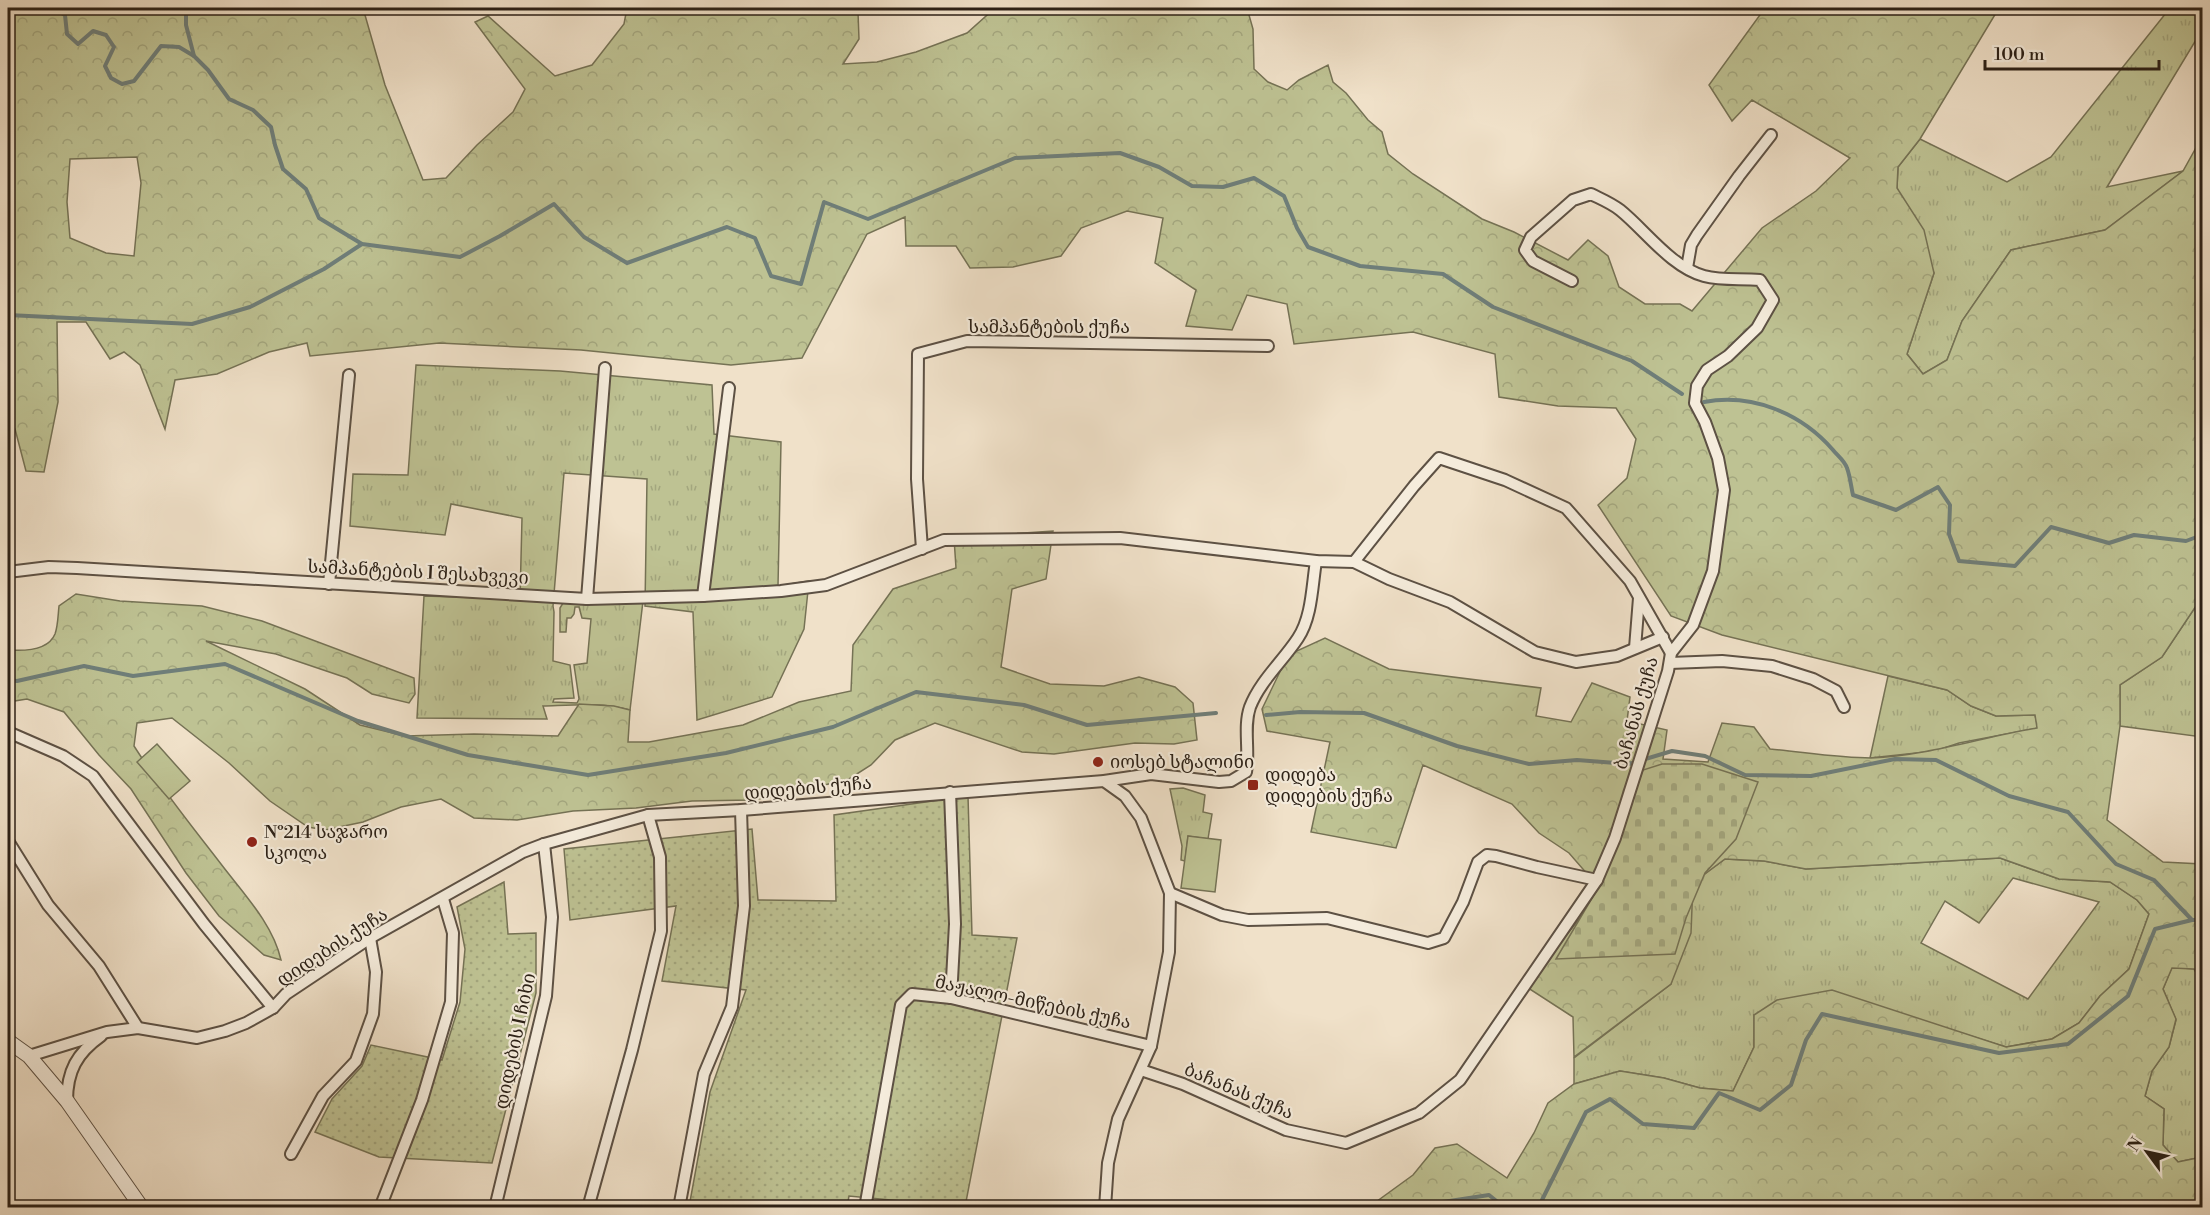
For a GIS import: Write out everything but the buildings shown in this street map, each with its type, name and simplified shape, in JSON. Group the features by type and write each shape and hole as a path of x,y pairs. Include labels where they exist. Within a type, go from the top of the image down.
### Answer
{"street":[{"path":"1687,268 1691,245 1771,135"},
{"name":"ბაჩანას ქუჩა","path":"1141,1070 1183,1084 1286,1130 1346,1143 1419,1113 1460,1080 1597,880 1615,837 1671,658 1693,625 1713,571 1724,490 1718,458 1705,422 1695,404 1697,386 1707,370 1728,356 1757,328 1773,300 1760,280 1728,280 1702,275 1687,268 1642,232 1614,205 1591,194 1573,200 1531,237 1525,250 1533,261 1572,281"},
{"name":"სამპანტების ქუჩა","path":"922,549 917,479 918,354 967,340 1268,346"},
{"path":"587,599 605,368"},
{"path":"329,584 349,375"},
{"path":"703,596 729,388"},
{"path":"1354,562 1414,486 1440,458 1505,480 1566,508 1630,581 1664,637 1671,658 1772,666 1813,679 1836,691 1845,707"},
{"path":"922,549 944,540 1120,538 1316,561 1354,562 1389,579 1450,602 1535,652 1576,662 1617,656 1664,637"},
{"name":"სამპანტების I შესახვევი","path":"8,572 49,567 77,568 587,599 703,596 781,591 826,585 922,549"},
{"name":"დიდების ქუჩა","path":"28,1056 107,1032 138,1028 197,1038 246,1023 273,1008 286,994 370,938 523,852 648,815 741,810 1104,781 1151,774 1219,782 1231,780 1246,772 1249,756 1247,739 1250,708 1260,689 1300,636 1308,614 1316,561"},
{"path":"1635,648 1639,598"},
{"path":"8,732 63,756 93,776 204,924 273,1008"},
{"path":"1104,781 1125,796 1141,818 1170,893 1169,952 1151,1046 1118,1119 1108,1163 1105,1208"},
{"path":"950,792 955,924 951,998"},
{"path":"679,1208 704,1074 732,1007 744,906 741,810"},
{"path":"588,1208 632,1050 661,931 660,857 648,815"},
{"path":"8,841 48,905 99,966 138,1028"},
{"name":"დიდების I ჩიხი","path":"495,1208 546,996 552,917 544,844"},
{"path":"1170,893 1222,915 1248,920 1327,918 1428,943 1444,938 1463,902 1478,862 1487,855 1597,880"},
{"path":"381,1208 422,1100 451,1002 453,933 443,898"},
{"path":"291,1154 323,1096 356,1061 373,1014 376,972 370,938"},
{"name":"მაჟალო-მიწების ქუჩა","path":"865,1208 901,1005 912,994 951,998 1151,1046"},
{"path":"67,1101 67,1082 76,1059 92,1042 107,1032"},
{"path":"8,1041 28,1056 67,1101 142,1208"}],"green space":[{"path":"8,8 363,8 385,85 423,180 446,178 513,112 525,89 475,22 488,16 555,76 592,65 624,24 627,8 855,8 858,12 859,39 843,64 877,62 916,52 967,33 995,8 1247,8 1253,29 1254,69 1268,82 1287,90 1299,80 1328,65 1333,82 1382,132 1388,154 1413,174 1482,219 1514,232 1568,260 1588,240 1608,256 1619,287 1645,304 1680,304 1692,311 1762,228 1816,191 1850,158 1752,100 1732,121 1709,85 1765,8 1999,8 1920,139 1898,167 1897,188 1924,230 1934,273 1907,354 1923,374 1947,360 1962,321 2011,250 2105,230 2183,171 2202,137 2202,597 2162,657 2120,685 2120,726 2107,820 2163,862 2202,864 2202,981 2194,969 2172,968 2163,989 2176,1019 2169,1047 2152,1071 2145,1096 2164,1109 2163,1145 2178,1162 2202,1157 2202,1198 2192,1203 2193,1208 1369,1207 1413,1175 1435,1148 1457,1144 1507,1178 1534,1133 1548,1103 1574,1084 1620,1071 1664,1078 1700,1088 1733,1091 1754,1047 1754,1015 1777,1000 1832,990 2006,1047 2052,1039 2079,1023 2100,996 2129,969 2149,914 2137,900 2110,882 2059,879 2000,858 1806,869 1764,861 1725,859 1693,883 1691,933 1671,984 1574,1057 1573,1017 1525,986 1602,891 1569,853 1539,833 1512,804 1423,765 1396,848 1311,832 1330,742 1267,731 1262,709 1288,655 1325,638 1389,669 1541,688 1536,716 1571,722 1592,683 1630,697 1627,721 1667,730 1663,759 1708,762 1722,723 1754,727 1770,749 1871,758 1913,754 2037,728 2035,715 1996,716 1971,706 1947,690 1722,635 1671,616 1598,505 1627,478 1636,439 1616,408 1558,406 1499,397 1495,354 1413,332 1294,344 1287,304 1247,295 1232,330 1186,326 1196,290 1155,263 1163,218 1127,211 1081,228 1061,256 1013,267 970,268 956,246 906,246 905,217 867,234 802,358 731,365 581,350 439,343 310,356 307,343 269,352 217,374 175,380 165,429 140,365 124,352 110,359 86,322 57,322 58,402 44,472 26,471 15,429 8,424 8,190 13,161 8,143","holes":["137,157 141,183 134,256 106,253 70,238 67,202 70,159"]},
{"path":"2170,8 2202,8 2202,30 2107,187 2183,171 2105,230 2011,250 1962,321 1947,360 1923,374 1907,354 1934,273 1897,188 1898,167 1920,139 2007,182 2051,157"},
{"path":"416,365 560,371 712,385 714,434 781,442 778,586 809,581 804,629 772,697 697,720 693,612 645,606 647,479 564,473 553,606 553,661 570,665 574,698 554,699 553,702 577,703 579,699 574,665 587,663 591,619 582,618 579,607 575,607 574,614 571,618 567,618 566,632 560,632 560,608 563,603 643,601 630,710 598,705 565,705 543,706 547,719 417,718 424,596 520,599 522,518 451,504 445,535 350,526 353,474 408,475"},
{"path":"1053,531 1046,579 1012,589 1001,667 1050,684 1104,686 1139,677 1175,687 1193,703 1197,740 1174,744 1135,743 1054,754 1022,752 935,723 895,740 871,765 849,779 792,793 752,800 692,801 636,808 573,811 517,820 474,818 441,799 401,807 363,822 325,830 308,827 270,801 229,763 172,718 137,723 134,746 176,806 256,909 271,934 281,960 264,955 219,916 186,873 131,789 99,755 64,712 27,699 8,702 8,650 34,649 52,640 59,606 76,594 120,601 202,606 262,621 414,678 415,694 409,703 372,694 347,678 276,654 206,641 305,689 360,725 405,736 474,734 558,736 579,704 614,706 630,710 628,742 649,742 743,725 799,702 851,691 853,645 893,589 956,568 954,538"},
{"path":"2202,597 2202,737 2120,726 2120,685 2162,657"},
{"path":"1888,676 1947,690 1971,706 1996,716 2035,715 2038,728 1959,743 1935,751 1870,758"},
{"path":"157,744 190,781 169,799 137,762"},
{"path":"1662,764 1702,764 1758,782 1736,839 1705,873 1686,918 1675,954 1556,959 1601,883 1643,770"},
{"path":"1183,788 1205,795 1203,812 1212,814 1208,839 1188,836 1185,861 1181,860 1182,846 1170,789"},
{"path":"968,796 972,935 1017,938 965,1207 849,1196 847,1207 689,1207 710,1092 746,990 662,981 676,906 570,920 564,849 752,829 758,900 836,901 834,815"},
{"path":"1188,836 1221,840 1215,892 1181,888"},
{"path":"2000,858 2059,879 2110,882 2137,900 2149,914 2129,969 2100,996 2079,1023 2052,1039 2006,1047 1958,1032 1754,1015 1754,1047 1733,1091 1700,1088 1664,1078 1620,1071 1574,1084 1574,1058 1671,984 1692,883 1725,859 1764,861 1806,869","holes":["2013,878 2099,902 2028,999 1921,943 1945,901 1979,923"]},
{"path":"504,882 508,934 536,933 536,993 492,1163 379,1157 315,1132 332,1099 362,1066 371,1045 442,1060 460,1002 465,949 457,907"},
{"path":"2172,967 2194,969 2202,981 2202,1157 2178,1162 2163,1145 2164,1109 2145,1096 2152,1071 2169,1047 2176,1020 2163,989"}],"waterway":[{"path":"53,8 65,15 67,34 78,44 93,31 106,35 114,47 105,66 111,78 122,84 134,81 161,46 179,47 194,56 208,70 229,99 253,110 271,127 283,169 306,189 319,218 362,244 460,257 554,204 584,237 627,263 727,227 755,238 771,276 801,284 824,202 868,219 1015,158 1120,153 1159,167 1192,186 1223,187 1254,178 1284,196 1297,228 1308,247 1360,266 1443,274 1493,307 1632,361 1682,394"},
{"path":"186,8 186,25 194,56"},
{"path":"8,315 192,324 250,307 324,269 362,244"},
{"path":"1704,402 1740,400 1757,403 1791,416 1820,437 1845,463 1853,495 1896,510 1938,487 1950,505 1949,534 1959,561 2015,566 2051,527 2109,543 2134,535 2186,541 2202,535"},
{"path":"8,680 17,681 84,666 133,676 225,664 358,721 468,755 588,775 726,753 833,727 916,692 1024,705 1087,725 1216,713"},
{"path":"1266,715 1300,712 1364,713 1457,746 1529,764 1577,760 1629,764 1672,751 1705,756 1745,775 1811,776 1895,759 1936,760 2009,796 2068,812 2116,864 2154,880 2192,920"},
{"path":"1538,1208 1586,1112 1610,1099 1643,1124 1694,1128 1719,1093 1760,1110 1791,1085 1806,1040 1822,1014 1999,1053 2068,1044 2128,996 2155,929 2192,920 2202,920"},
{"path":"1435,1208 1443,1202 1489,1195 1505,1208"}],"place":[{"name":"იოსებ სტალინი","path":"1098,762"},
{"name":"დიდება დიდების ქუჩა","path":"1253,785"},
{"name":"№214 საჯარო სკოლა","path":"252,842"}]}
